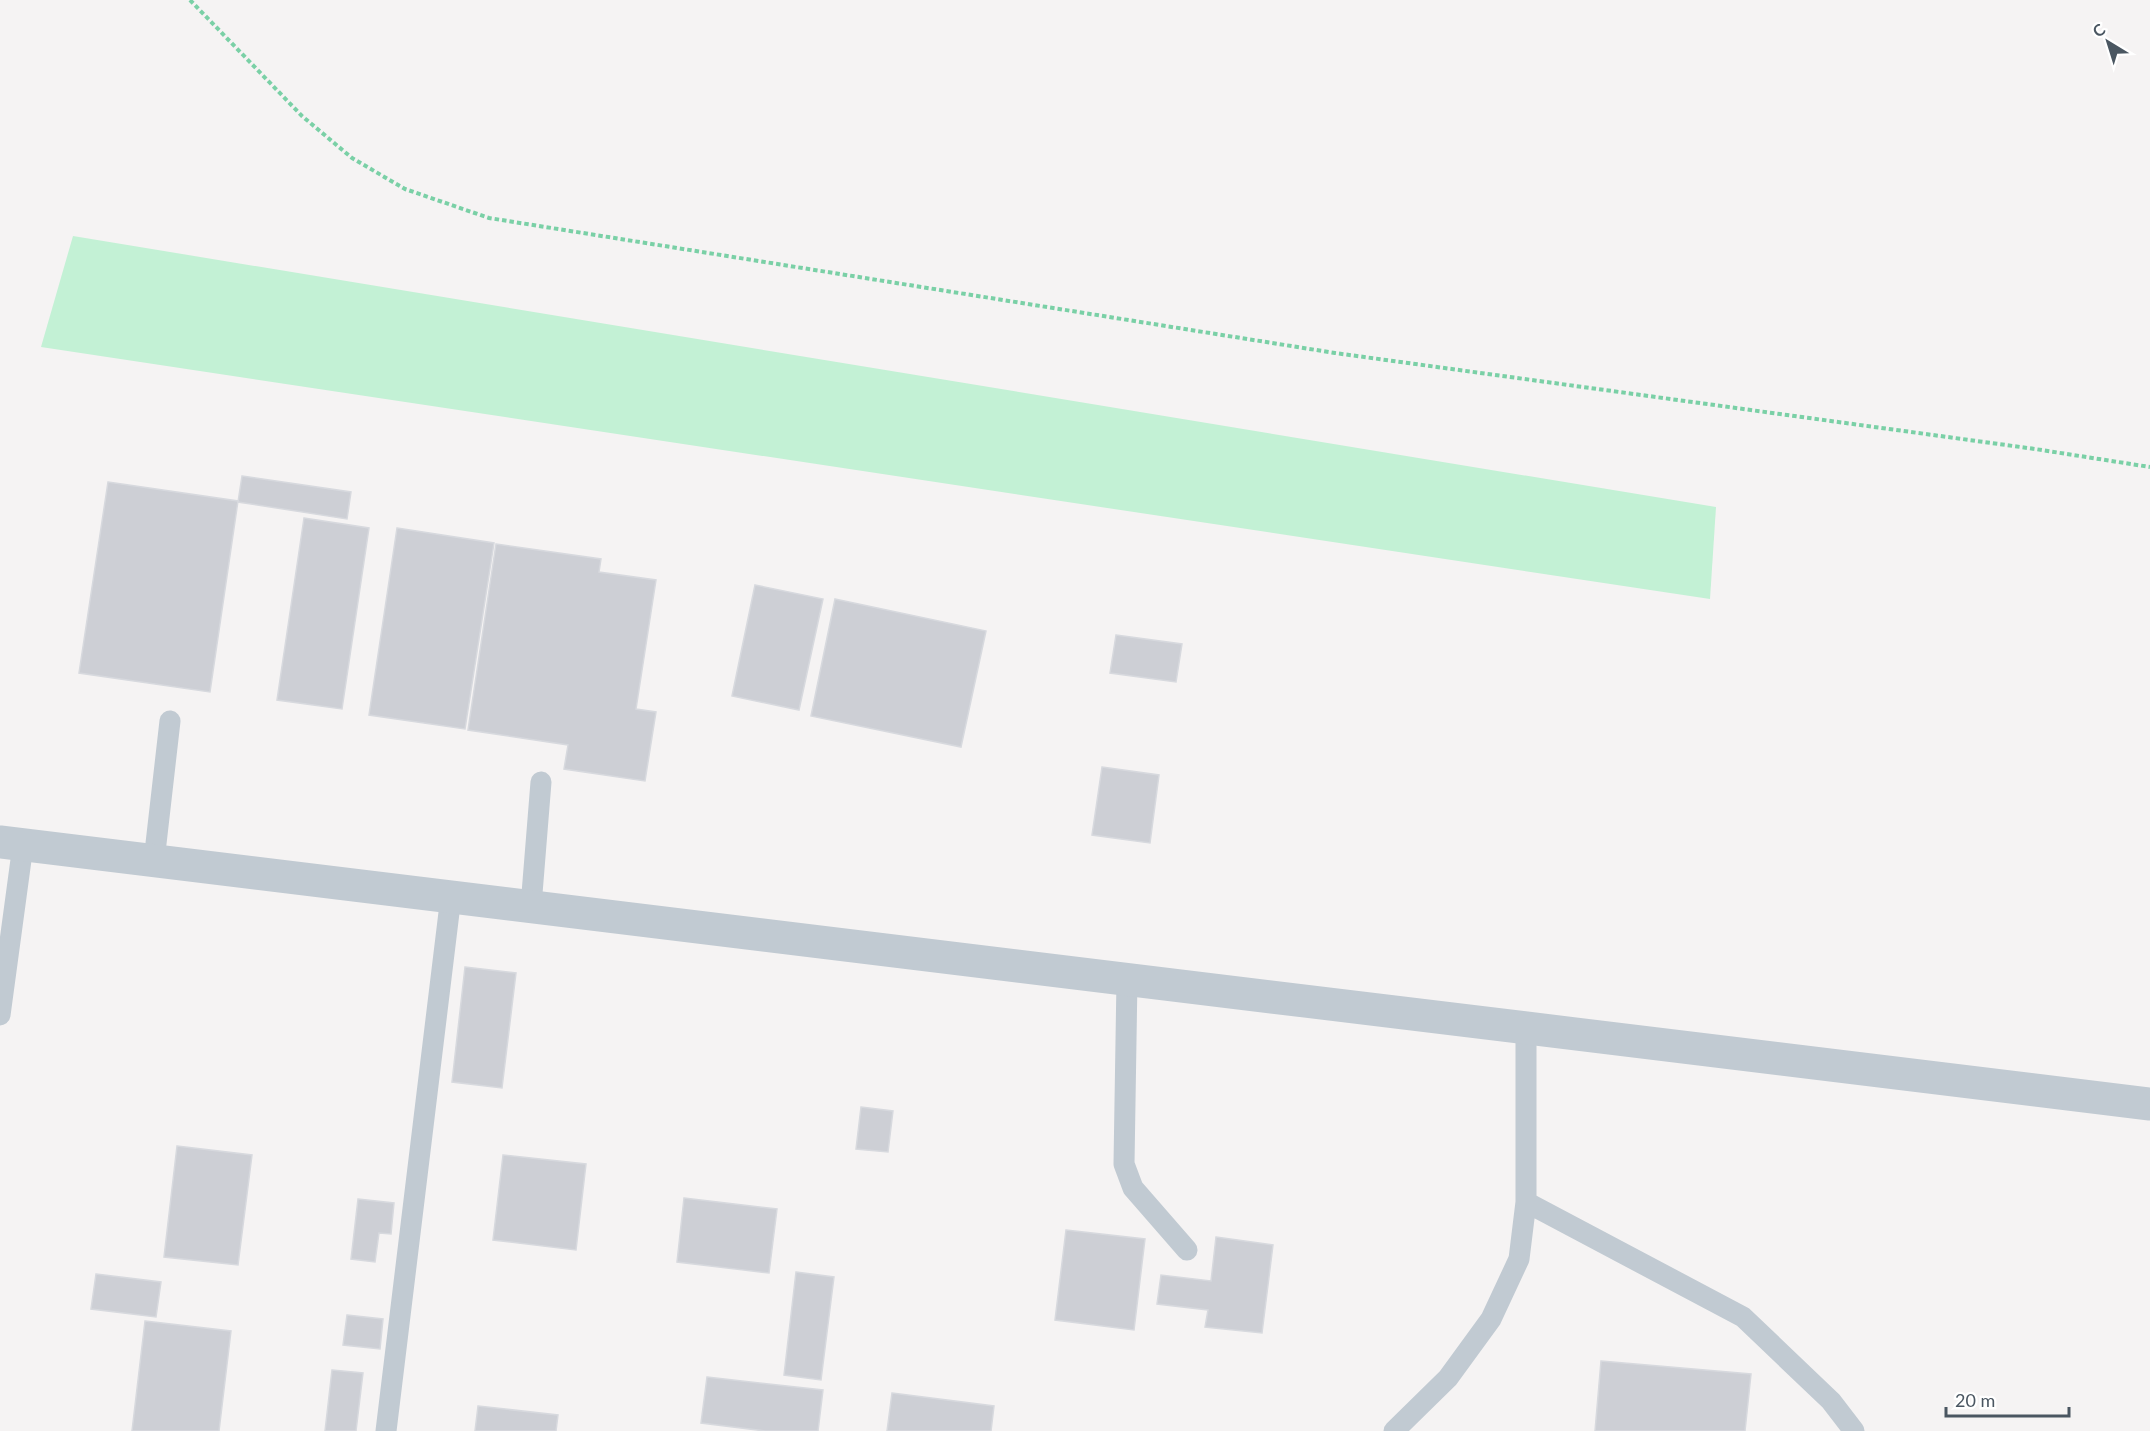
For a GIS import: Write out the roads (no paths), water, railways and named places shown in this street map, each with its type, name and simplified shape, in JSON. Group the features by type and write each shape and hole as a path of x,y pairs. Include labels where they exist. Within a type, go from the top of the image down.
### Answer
{"street":[{"path":"11,844 2150,1104"}],"lane":[{"path":"154,861 170,721"},
{"path":"531,906 541,782"},
{"path":"0,1015 11,844"},
{"path":"386,1431 451,896"},
{"path":"1127,979 1124,1164 1133,1188 1187,1250"},
{"path":"1394,1431 1448,1378 1491,1319 1519,1259 1526,1202 1526,1028"},
{"path":"1526,1202 1743,1317 1831,1401 1854,1431"}]}
